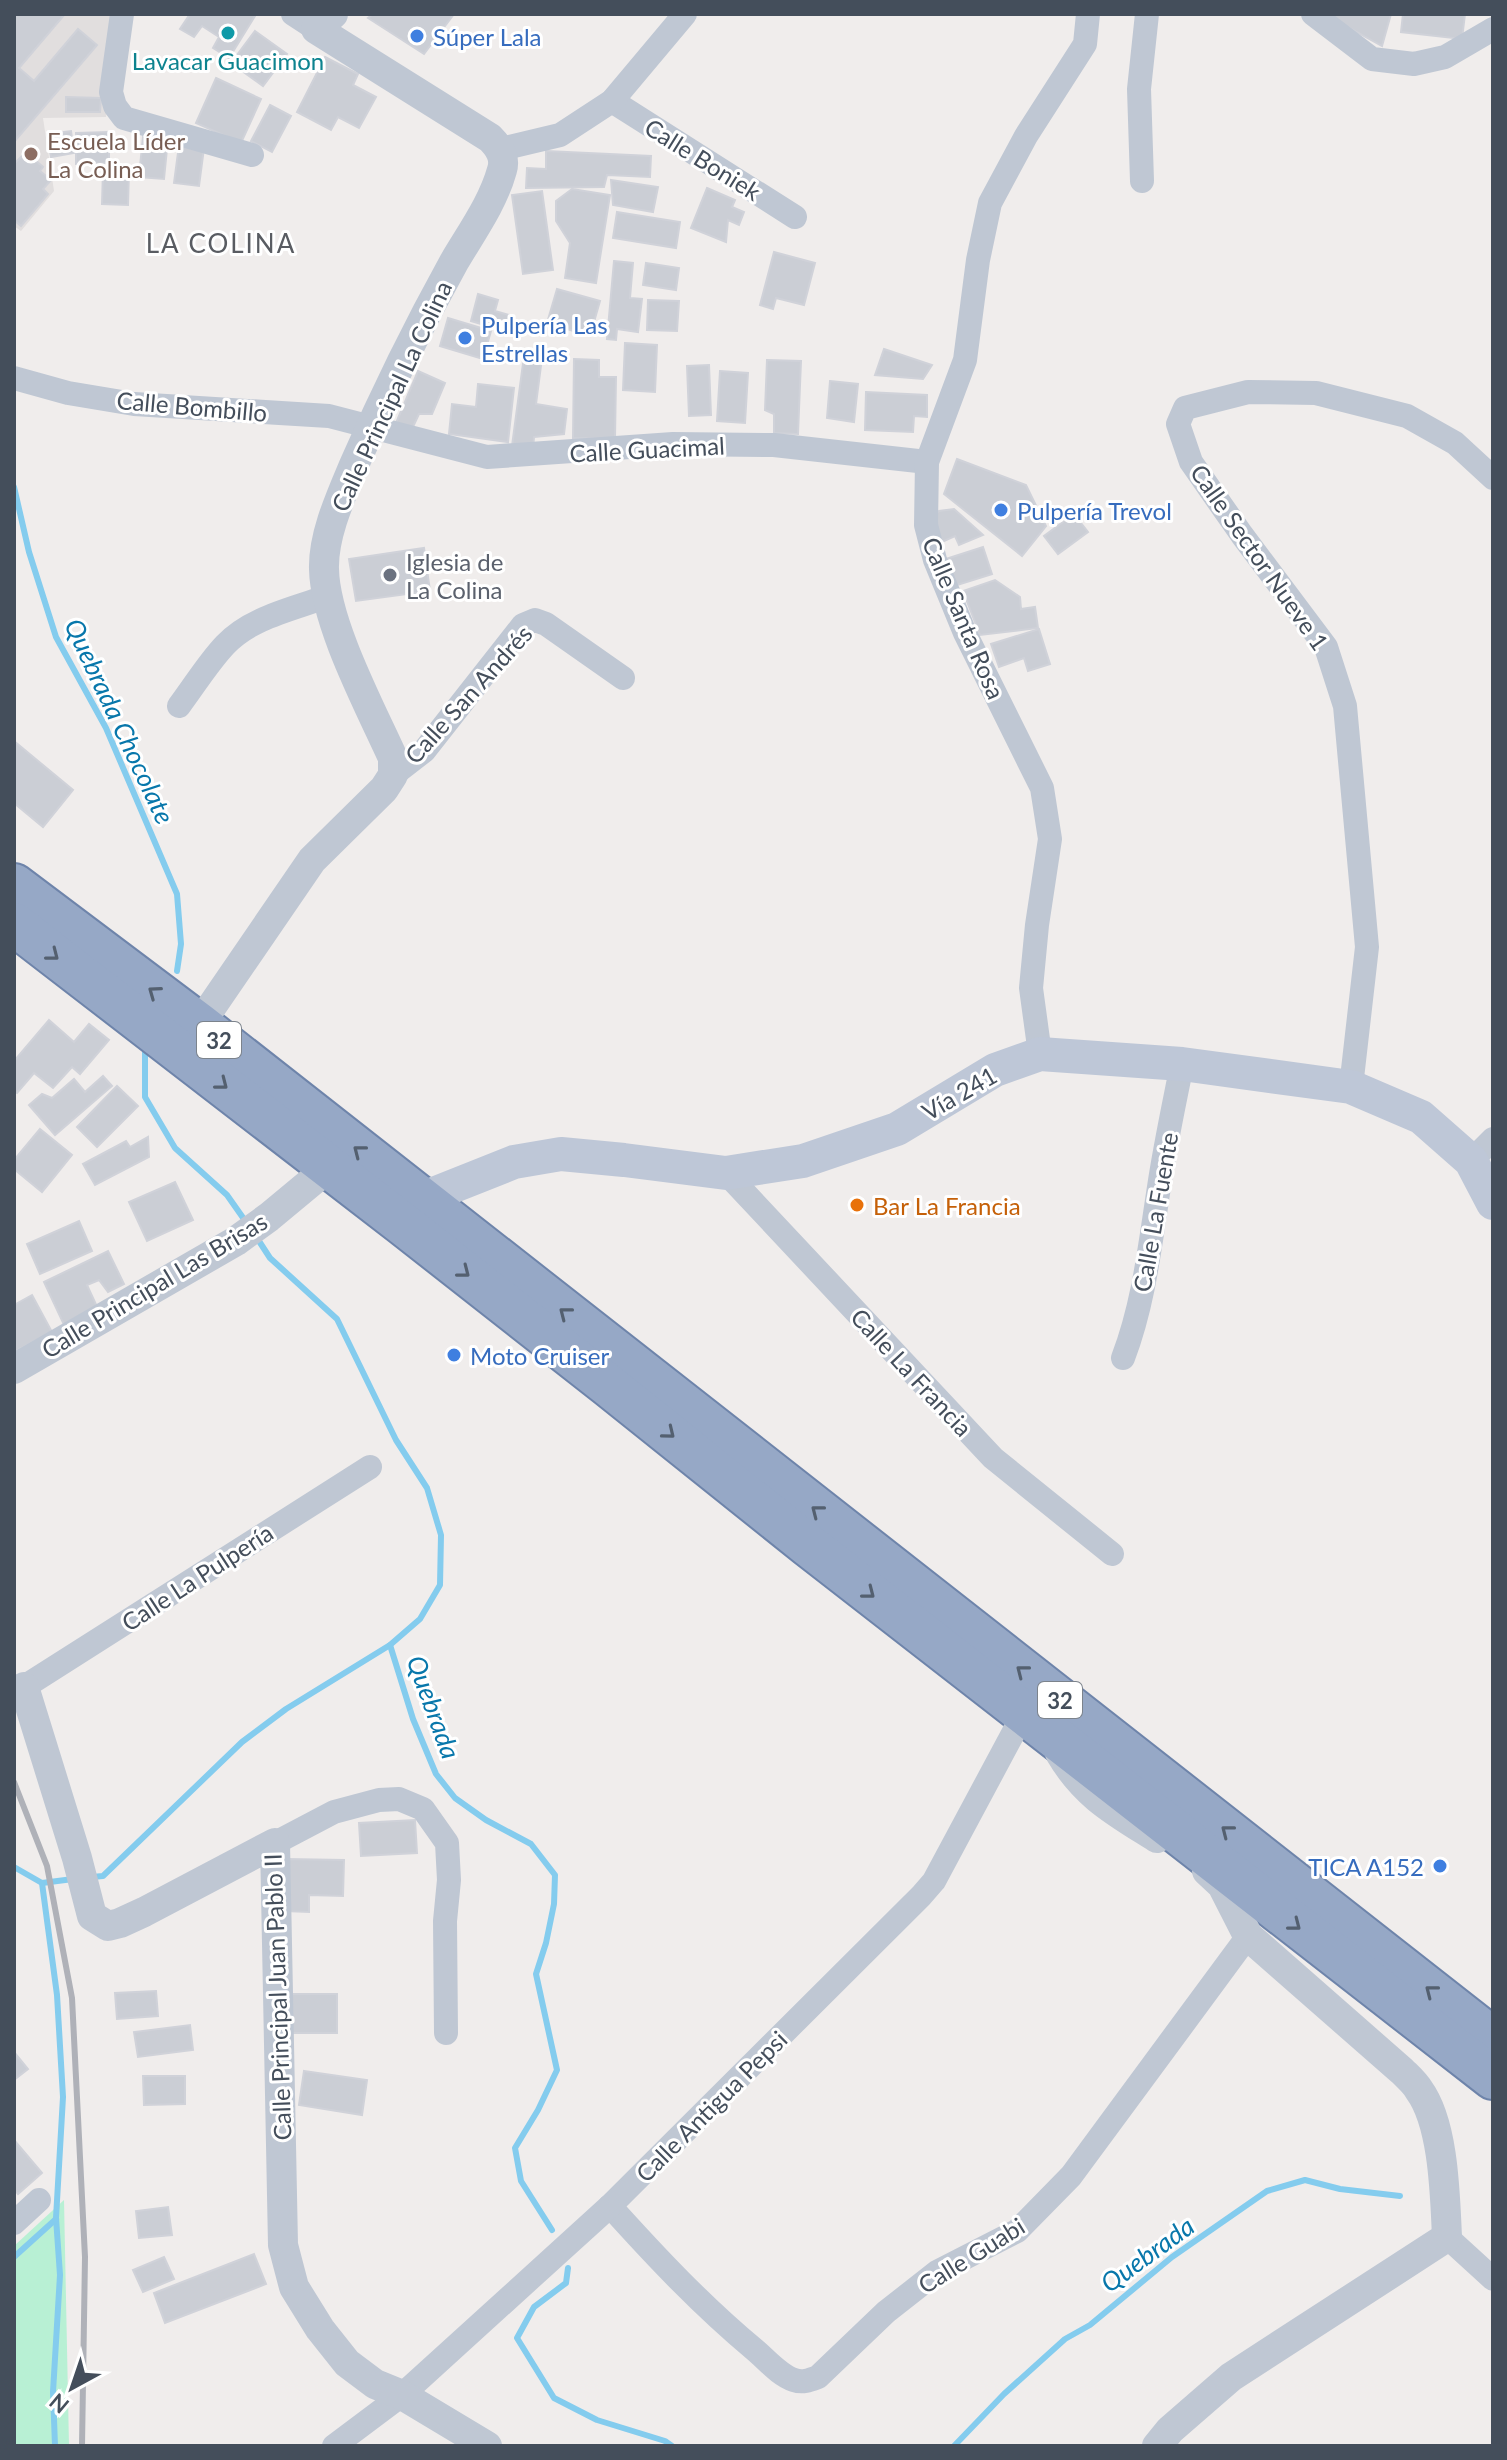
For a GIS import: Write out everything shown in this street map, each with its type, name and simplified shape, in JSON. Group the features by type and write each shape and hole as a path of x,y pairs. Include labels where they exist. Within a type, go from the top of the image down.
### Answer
{"highway":[{"name":"32","path":"14,885 190,1039 328,1168 412,1211 808,1545 1493,2078"},
{"name":"32","path":"14,924 190,1039 1493,2039"}],"main road":[{"name":"Vía 241","path":"412,1211 514,1162 561,1154 726,1173 803,1161 897,1129 995,1070 1040,1054 1182,1064 1351,1087 1421,1117 1482,1150 1493,1203"}],"street":[{"path":"122,14 111,92 115,106 124,118 252,155"},
{"path":"314,19 490,138 501,149 560,135 612,101 685,14"},
{"name":"Calle Santa Rosa","path":"1040,1054 1031,988 1050,839 1042,788 965,633 935,560 926,525 927,462 965,360 978,260 990,203 1026,136 1085,44 1088,14"},
{"path":"1142,181 1139,89 1147,14"},
{"path":"1313,14 1372,59 1414,64 1445,57 1493,29"},
{"name":"Calle Boniek","path":"612,101 795,217"},
{"name":"Calle Principal La Colina","path":"393,775 393,758 350,663 328,596 324,569 333,515 370,427 439,289 495,190 504,167 501,149"},
{"name":"Calle Bombillo","path":"14,378 68,393 134,404 329,416 370,427"},
{"name":"Calle Sector Nueve 1","path":"1351,1087 1367,947 1345,706 1326,647 1191,462 1178,424 1185,408 1248,392 1316,393 1407,416 1455,443 1493,478"},
{"name":"Calle Guacimal","path":"370,427 487,457 673,444 774,445 927,462"},
{"path":"179,706 225,644 242,630 328,596"},
{"name":"Calle San Andrés","path":"393,775 424,751 523,625 535,620 546,624 623,678"},
{"path":"190,1039 312,860 379,795 393,775"},
{"name":"Calle La Fuente","path":"1123,1358 1134,1329 1182,1064"},
{"name":"Calle Principal Las Brisas","path":"14,1369 236,1241 328,1168"},
{"name":"Calle La Francia","path":"726,1173 993,1458 1112,1554"},
{"name":"Calle La Pulpería","path":"17,1682 370,1467"},
{"name":"Calle Principal Juan Pablo II","path":"17,1682 77,1858 92,1916 108,1926 120,1923 275,1843 283,2245 294,2287 320,2329 347,2363 375,2384 402,2395 487,2446"},
{"path":"1036,1723 1084,1788 1106,1806 1201,1865 1222,1885 1248,1936 1391,2061 1420,2091 1430,2111 1437,2137 1444,2181 1447,2237 1493,2279"},
{"name":"Calle Antigua Pepsi","path":"334,2446 402,2395 610,2206 876,1944 934,1881 1036,1723"},
{"path":"275,1843 334,1812 379,1800 399,1799 423,1809 447,1843 446,2033"},
{"name":"Calle Guabi","path":"610,2206 677,2279 726,2326 785,2375 797,2381 818,2377 886,2312 937,2272 1017,2231 1038,2211 1071,2176 1248,1936"},
{"path":"14,2223 39,2200"},
{"path":"1157,2446 1170,2430 1231,2377 1447,2237"}],"shaded area":[{"name":"Escuela Líder La Colina","path":"14,14 119,14 106,117 43,118 54,191 21,231 14,226"}],"green space":[{"path":"64,2200 69,2446 14,2446 14,2246"}],"building":[{"path":"14,14 65,14 19,68 34,81 78,29 97,45 14,142"},
{"name":"Lavacar Guacimon","path":"190,14 255,16 229,58 213,48 219,37 202,26 194,37 180,29"},
{"name":"Súper Lala","path":"373,14 454,14 424,54 368,18"},
{"path":"1329,14 1391,14 1382,46"},
{"path":"1403,14 1465,14 1462,39 1401,32"},
{"path":"255,31 287,54 263,86 231,63"},
{"path":"325,57 358,74 353,85 376,97 359,128 338,117 331,130 297,112"},
{"path":"216,78 261,99 241,143 196,123"},
{"path":"66,97 101,98 100,112 66,112"},
{"path":"270,105 291,116 272,152 251,141"},
{"path":"71,131 74,153 51,157 47,134"},
{"path":"109,132 109,163 76,164 76,133"},
{"path":"143,136 168,139 164,179 139,177"},
{"path":"179,145 204,148 199,186 174,183"},
{"path":"546,151 651,156 650,177 607,175 604,187 526,188 527,168 546,169"},
{"path":"26,152 43,167 40,171 51,180 43,189 48,194 21,226 14,220 14,164"},
{"path":"103,170 129,171 128,205 102,204"},
{"path":"611,180 658,187 653,212 613,205"},
{"path":"707,188 735,200 732,207 744,212 739,225 728,220 726,242 691,228"},
{"path":"572,189 610,195 596,283 565,278 570,243 556,221 556,201"},
{"path":"542,191 553,270 523,274 512,195"},
{"path":"617,212 680,222 676,248 613,238"},
{"path":"774,252 815,263 804,305 776,298 773,309 760,305"},
{"path":"614,261 633,263 630,298 642,299 638,332 617,329 616,340 607,339"},
{"path":"646,263 679,268 676,290 643,285"},
{"path":"557,289 600,301 590,336 547,323"},
{"path":"478,294 498,300 495,311 513,316 508,332 471,321"},
{"path":"648,300 679,301 677,331 647,330"},
{"name":"Pulpería Las Estrellas","path":"448,318 491,331 483,359 440,346"},
{"path":"625,343 657,345 655,392 623,390"},
{"path":"884,349 932,365 923,379 875,375"},
{"path":"524,356 542,358 536,404 567,409 564,434 534,437 533,449 512,446"},
{"path":"574,359 599,360 599,377 616,377 615,439 573,438"},
{"path":"767,360 801,361 798,434 774,433 774,414 765,410"},
{"path":"709,365 711,415 689,416 687,366"},
{"path":"418,371 445,383 432,414 419,414 412,429 396,423"},
{"path":"720,371 748,373 745,423 717,421"},
{"path":"830,381 858,384 854,422 827,418"},
{"path":"478,384 514,388 508,442 449,434 452,404 476,407"},
{"path":"866,392 927,395 927,417 914,416 913,432 865,430"},
{"name":"Pulpería Trevol","path":"957,459 1026,485 1046,526 1022,556 944,494"},
{"path":"954,509 983,535 959,545 955,536 942,542 931,520 939,511"},
{"path":"1074,514 1088,532 1058,554 1044,536"},
{"path":"983,547 992,574 954,586 946,559"},
{"name":"Iglesia de La Colina","path":"424,548 430,591 356,601 349,559"},
{"path":"995,580 1020,597 1021,609 1035,607 1038,628 980,635 963,591"},
{"path":"1039,629 1050,664 1028,671 1024,658 999,667 991,644"},
{"path":"14,741 73,790 43,827 14,803"},
{"path":"49,1020 74,1042 89,1024 109,1040 80,1074 72,1067 53,1088 34,1073 17,1093 14,1091 14,1061"},
{"path":"103,1076 112,1086 55,1135 29,1105 42,1094 52,1098 74,1079 85,1092"},
{"path":"117,1086 138,1106 97,1147 77,1127"},
{"path":"40,1129 72,1155 42,1192 14,1169 14,1160"},
{"path":"148,1137 149,1157 95,1185 83,1164 126,1141 130,1147"},
{"path":"175,1182 193,1220 147,1241 129,1202"},
{"path":"79,1221 92,1251 40,1274 27,1244"},
{"path":"108,1251 124,1284 108,1292 99,1280 87,1285 99,1311 65,1327 44,1282"},
{"path":"32,1295 52,1332 14,1352 14,1305"},
{"path":"415,1820 417,1853 361,1856 359,1823"},
{"path":"286,1859 344,1860 343,1896 309,1895 309,1912 285,1911"},
{"path":"156,1991 158,2016 117,2019 115,1993"},
{"path":"291,1994 337,1994 337,2033 291,2033"},
{"path":"190,2025 193,2050 138,2057 134,2032"},
{"path":"14,2052 28,2069 14,2080"},
{"path":"304,2071 367,2080 362,2115 299,2105"},
{"path":"143,2076 185,2076 185,2104 144,2105"},
{"path":"14,2140 42,2173 18,2194 14,2189"},
{"path":"168,2207 172,2235 139,2238 136,2211"},
{"path":"254,2254 266,2284 165,2323 154,2293"},
{"path":"164,2257 174,2279 143,2292 133,2270"}],"waterway":[{"name":"Quebrada Chocolate","path":"14,487 29,552 56,637 106,728 177,894 181,944 177,971"},
{"name":"Quebrada Chocolate","path":"145,1052 145,1097 175,1148 227,1195 246,1222"},
{"name":"Quebrada Chocolate","path":"92,1877 103,1876 242,1742 286,1709 390,1645 420,1619 440,1585 441,1535 427,1488 396,1440 337,1319 270,1258 257,1238"},
{"name":"Quebrada","path":"390,1645 413,1719 436,1774 455,1798 486,1820 531,1844 555,1875 554,1904 536,1974 557,2070 515,2148 521,2181 552,2230"},
{"name":"Quebrada Chocolate","path":"14,1867 42,1883 73,1879"},
{"path":"42,1883 57,1995 63,2097 56,2218 60,2275 53,2392 55,2446"},
{"name":"Quebrada","path":"954,2446 1004,2394 1065,2339 1090,2325 1172,2257 1267,2191 1305,2180 1340,2189 1400,2196"},
{"path":"14,2257 56,2219"},
{"name":"Quebrada","path":"568,2268 566,2283 534,2307 517,2338 554,2398 597,2420 665,2441 672,2446"}],"railway":[{"path":"14,1782 47,1866 72,1998 85,2257 82,2446"}],"place":[{"name":"Lavacar Guacimon","path":"228,33"},
{"name":"Súper Lala","path":"417,36"},
{"name":"Escuela Líder La Colina","path":"31,154"},
{"name":"Pulpería Las Estrellas","path":"465,338"},
{"name":"Pulpería Trevol","path":"1001,510"},
{"name":"Iglesia de La Colina","path":"390,575"},
{"name":"Bar La Francia","path":"857,1205"},
{"name":"Moto Cruiser","path":"454,1355"},
{"name":"TICA A152","path":"1440,1866"}],"district":[{"name":"LA COLINA","path":"221,243"}]}
